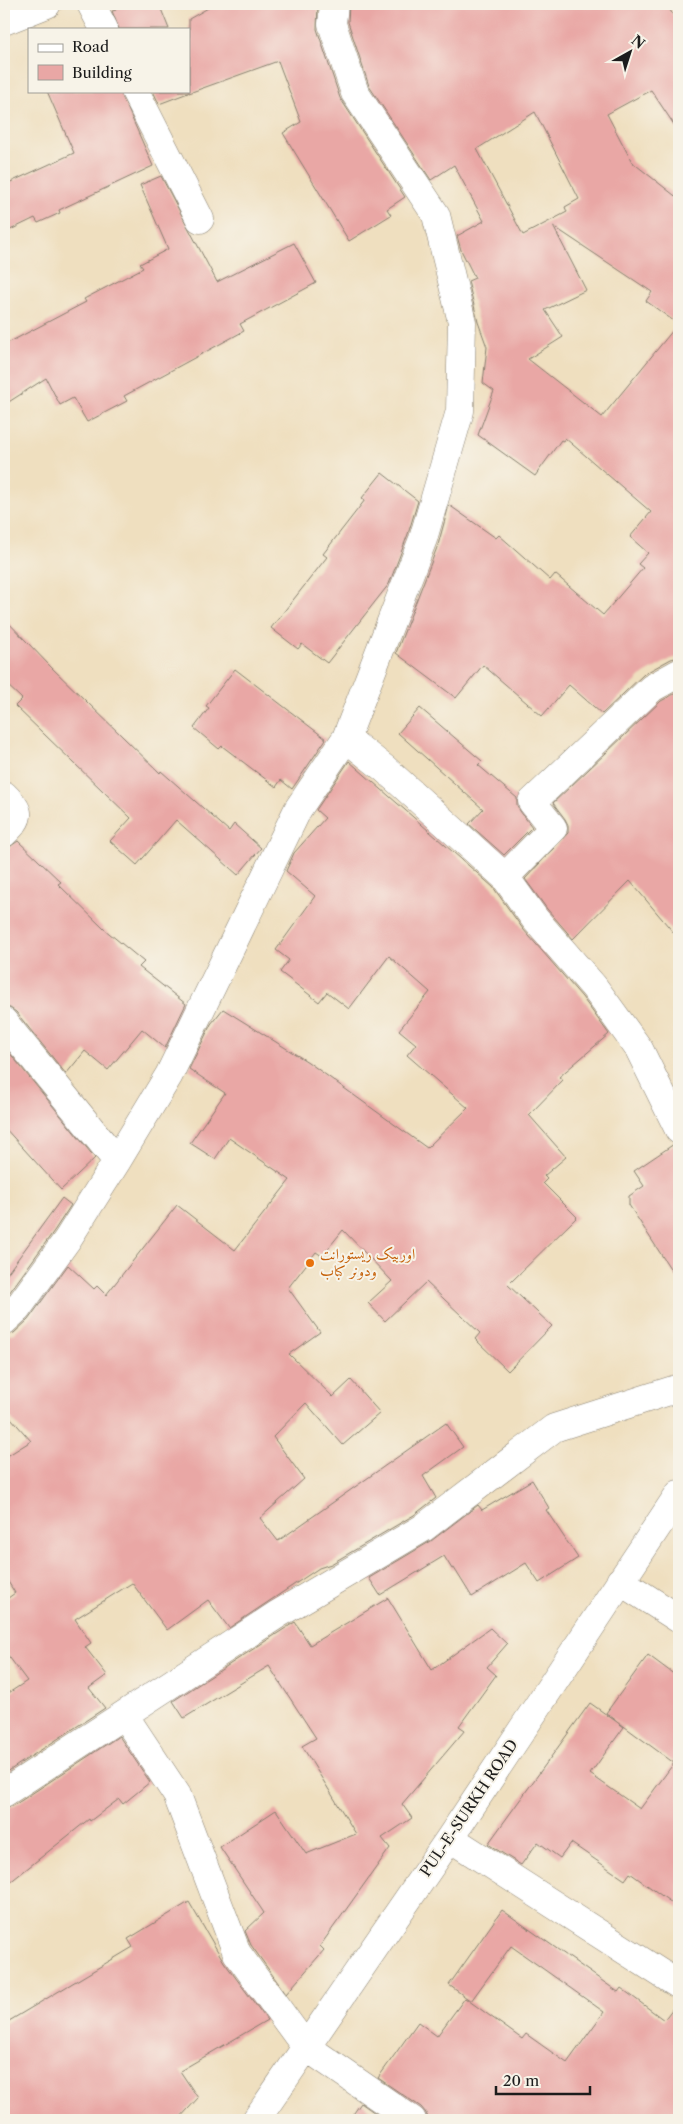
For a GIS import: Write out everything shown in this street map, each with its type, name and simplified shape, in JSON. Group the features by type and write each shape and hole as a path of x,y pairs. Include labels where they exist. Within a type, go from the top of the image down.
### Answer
{"street":[{"path":"4,21 47,4"},
{"path":"91,4 103,28"},
{"path":"4,1321 17,1309 67,1240 169,1075 298,809 346,738 423,539 460,411 462,322 436,215 355,93 332,24 334,4"},
{"path":"136,92 200,219"},
{"path":"506,877 553,828 532,802 652,688 679,673"},
{"path":"346,738 385,769 506,877 535,919 594,987 639,1049 679,1130"},
{"path":"4,795 17,808 18,815 4,832"},
{"path":"4,1022 117,1161"},
{"path":"4,1793 278,1614 423,1528 554,1428 679,1388"},
{"name":"PUL-E-SURKH ROAD","path":"256,2120 305,2046 450,1838 679,1494"},
{"path":"620,1581 679,1619"},
{"path":"124,1716 177,1795 237,1953 305,2046 412,2120"},
{"path":"450,1838 679,1985"}],"building":[{"path":"114,4 159,4 169,28 119,28 112,11 116,10"},
{"path":"215,4 318,4 317,29 340,98 405,197 387,209 391,215 349,241 283,133 301,122 278,61 189,93 189,19"},
{"path":"349,4 666,4 679,24 679,132 651,90 607,114 632,162 679,199 679,657 671,659 644,674 602,714 569,685 542,716 483,665 456,698 396,653 438,545 449,505 496,538 499,535 550,580 555,574 603,615 643,568 638,564 648,553 630,537 651,512 565,438 563,441 561,440 535,476 478,435 494,391 483,383 487,347 478,322 468,281 475,278 461,250 457,236 484,221 454,165 431,180 369,86 348,22","holes":["535,112 579,199 565,207 567,212 523,235 477,149","553,226 652,292 646,301 678,324 602,417 528,359 563,337 545,310 586,290"]},
{"path":"47,92 120,92 153,166 59,210 60,213 38,223 35,218 4,233 4,185 74,153"},
{"path":"153,92 188,92 188,93 159,104"},
{"path":"161,176 217,282 294,243 316,283 240,324 244,331 124,396 127,401 87,422 73,398 60,405 46,378 4,405 4,345 86,302 84,299 143,268 140,264 168,249 140,185"},
{"path":"382,473 418,501 389,584 327,663 302,644 298,649 271,628 327,557 323,554 365,500 362,498"},
{"path":"4,618 50,666 160,773 161,771 229,831 234,824 261,848 238,875 176,820 137,865 110,841 131,818 15,706 22,699 4,682"},
{"path":"235,669 326,739 292,789 281,780 276,787 222,746 219,749 194,728 209,708 206,706"},
{"path":"676,693 679,696 679,939 630,881 573,939 547,909 525,879 568,833 568,825 565,819 553,803 661,701"},
{"path":"420,708 482,761 478,765 517,798 517,805 520,811 532,827 504,855 469,824 483,809 398,733"},
{"path":"349,761 493,887 523,929 582,997 609,1034 559,1077 563,1080 529,1115 566,1157 544,1176 547,1179 543,1183 577,1217 508,1285 552,1326 508,1371 475,1339 480,1333 426,1282 385,1321 368,1303 392,1281 343,1230 322,1256 316,1252 288,1288 320,1332 289,1354 333,1397 351,1380 380,1413 343,1445 306,1403 273,1437 304,1479 260,1518 278,1541 446,1423 463,1447 423,1476 436,1498 414,1515 331,1564 319,1568 229,1628 208,1600 167,1630 132,1583 75,1619 91,1643 85,1647 107,1675 89,1688 105,1708 4,1774 4,1696 27,1681 4,1650 4,1601 15,1593 4,1575 4,1458 31,1441 4,1410 4,1336 14,1333 28,1320 68,1265 94,1289 97,1286 106,1295 177,1205 235,1250 290,1180 229,1138 215,1159 190,1143 225,1093 189,1069 211,1024 223,1009 308,1062 427,1148 468,1108 407,1055 416,1044 399,1030 430,992 389,956 349,1009 327,992 319,1002 280,972 289,960 276,950 315,896 286,871 294,853 325,818 316,810"},
{"path":"18,841 61,882 58,884 104,929 144,962 139,967 186,1004 165,1048 142,1029 108,1070 85,1051 66,1074 16,1012 4,1007 4,848 8,848"},
{"path":"4,1046 95,1158 61,1190 4,1127"},
{"path":"674,1144 679,1145 679,1282 629,1205 629,1196 644,1186 634,1171"},
{"path":"62,1198 71,1205 4,1300 4,1278"},
{"path":"532,1480 549,1508 546,1510 578,1558 539,1583 526,1563 472,1597 444,1556 380,1595 369,1578 431,1541 478,1505 482,1510"},
{"path":"388,1598 432,1670 490,1628 507,1644 487,1667 496,1675 459,1726 465,1730 402,1804 412,1818 382,1838 390,1848 320,1946 324,1950 286,1994 251,1945 245,1931 264,1913 220,1847 276,1810 306,1854 356,1834 302,1746 316,1738 269,1666 184,1718 173,1701 295,1622 310,1645"},
{"path":"648,1655 679,1678 679,1908 630,1873 625,1880 571,1843 560,1858 538,1842 521,1865 488,1844 590,1703 624,1727 590,1774 640,1809 674,1763 606,1713"},
{"path":"119,1736 150,1782 123,1804 119,1799 90,1821 89,1819 4,1887 4,1808 13,1806"},
{"path":"189,1902 224,1962 267,2020 180,2071 198,2098 178,2120 4,2120 4,2024 133,1947 128,1939"},
{"path":"502,1910 618,1992 621,1988 664,2020 679,2000 679,2120 427,2120 426,2113 421,2107 378,2078 418,2022 437,2036 465,1998 522,2039 526,2034 567,2063 604,2012 511,1946 471,2001 449,1985"},
{"path":"361,2103 385,2120 349,2120"}],"place":[{"name":"اوربیک ریستورانت ودونر کباب","path":"310,1263"}]}
